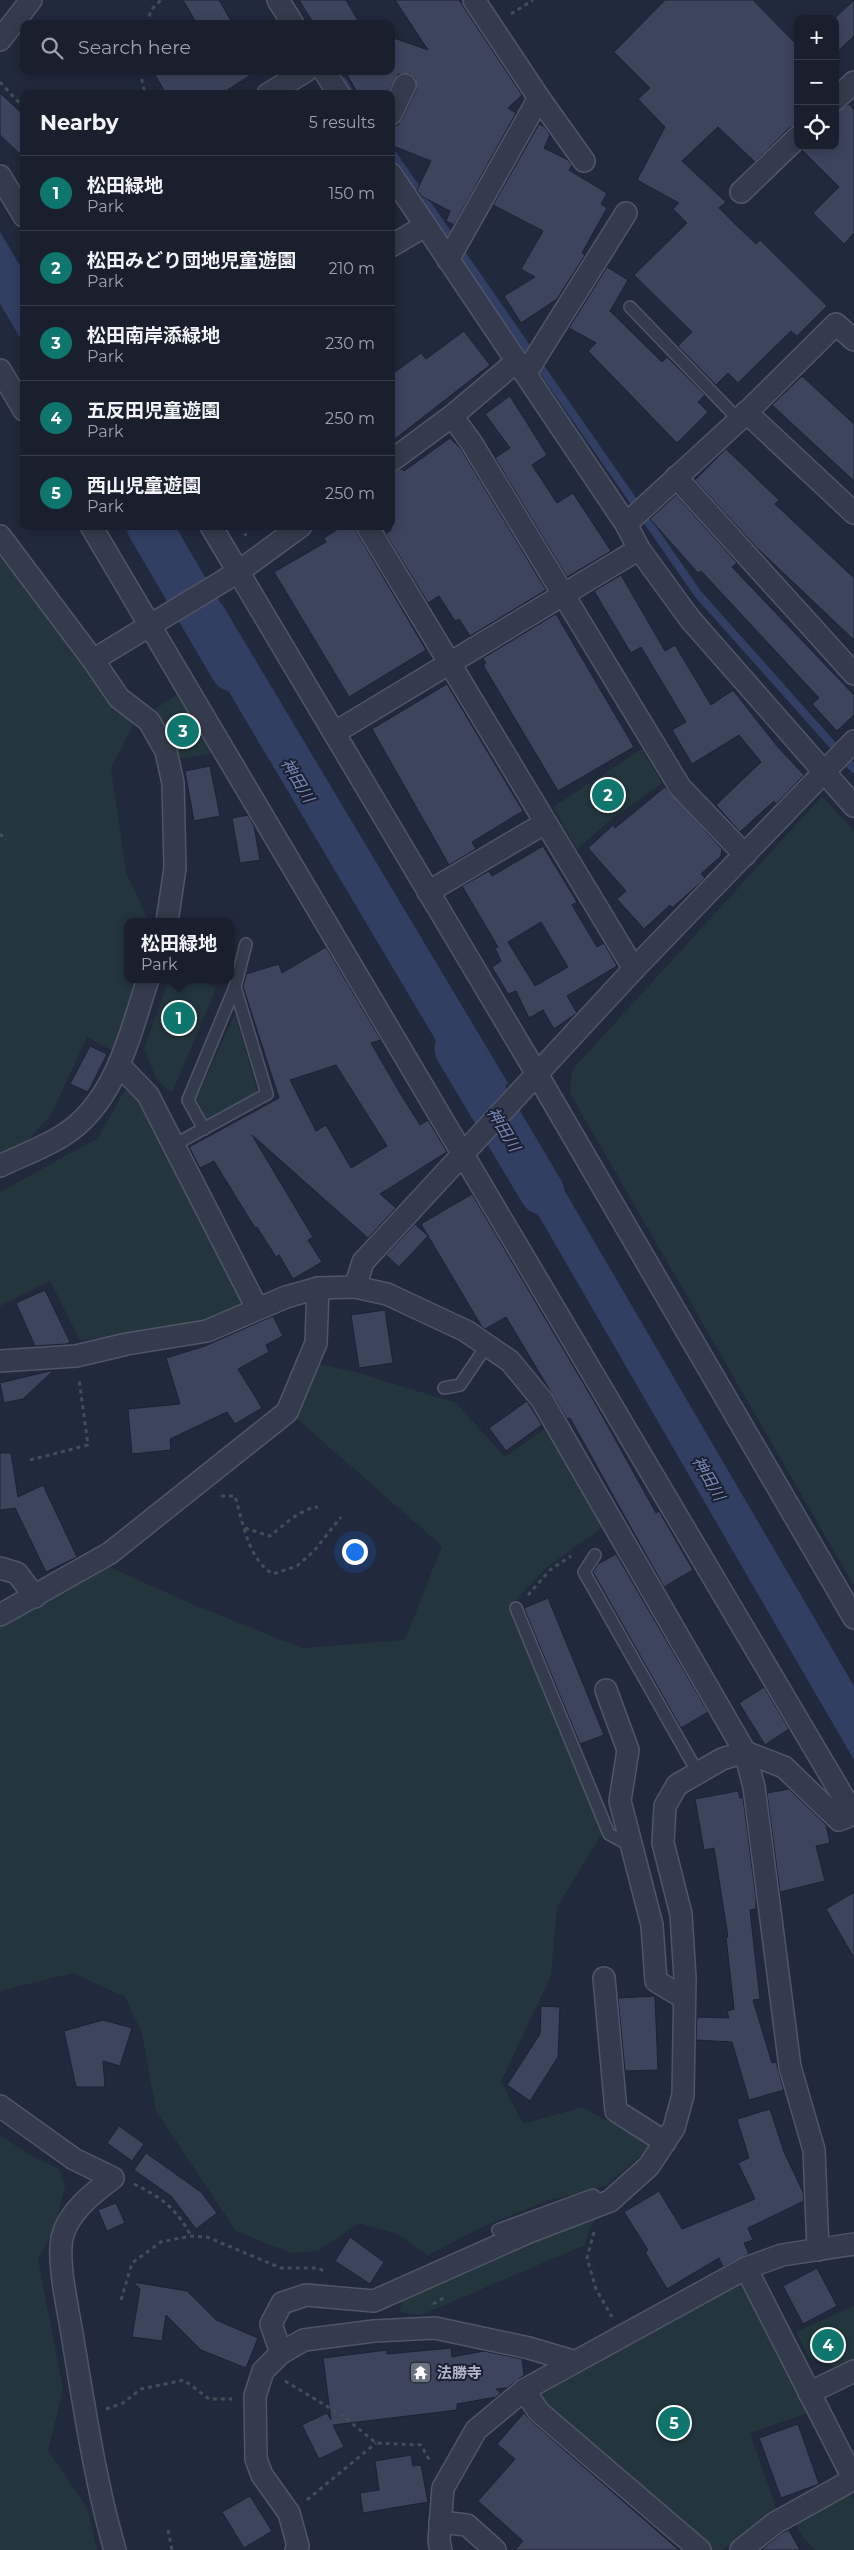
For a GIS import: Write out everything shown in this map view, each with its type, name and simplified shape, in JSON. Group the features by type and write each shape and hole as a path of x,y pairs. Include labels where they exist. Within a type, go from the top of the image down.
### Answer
{"street":[{"path":"0,40 31,0"},
{"path":"278,0 290,20"},
{"path":"474,0 584,162"},
{"path":"275,90 299,75"},
{"path":"327,75 336,90"},
{"path":"839,96 854,82"},
{"path":"395,106 405,85"},
{"path":"454,250 539,98"},
{"path":"741,192 794,140"},
{"path":"0,176 20,209"},
{"path":"395,180 426,226 454,250 629,521 639,549 690,619 840,756 854,806"},
{"path":"395,457 528,363 626,213"},
{"path":"395,244 426,226"},
{"path":"629,521 742,416 836,324 854,340"},
{"path":"0,370 20,403"},
{"path":"452,416 471,442 680,787 745,855"},
{"path":"742,416 854,514"},
{"path":"676,477 854,674"},
{"path":"94,530 154,623 466,1148 854,1815 839,1820 784,1767 745,1752 722,1759 677,1785 665,1806 663,1843 681,1914 684,1998 683,2095 674,2128 649,2166 607,2202 529,2232 374,2301 306,2295 282,2303 271,2324 281,2353"},
{"path":"213,530 231,576 334,733 428,892 534,1078 854,1618"},
{"path":"94,660 231,576 295,530"},
{"path":"369,530 544,823 634,969"},
{"path":"0,536 94,660 119,698 149,721 166,750 173,783 175,868 168,918"},
{"path":"334,733 639,549"},
{"path":"355,1287 363,1262 466,1148 534,1078 634,969 840,756"},
{"path":"428,892 544,823"},
{"path":"0,1166 63,1136 94,1108 119,1065 147,983"},
{"path":"119,1065 148,1095 258,1308"},
{"path":"0,1361 13,1362 76,1356 127,1344 208,1331 258,1308 318,1288 355,1287 387,1294 466,1331 510,1361 542,1400 745,1752 754,1787 790,2067 814,2150 818,2250"},
{"path":"0,1616 110,1553 287,1412 316,1343 318,1288"},
{"path":"0,1568 18,1573 35,1597"},
{"path":"606,1690 628,1750 620,1801 652,1925 656,1982 684,1998"},
{"path":"604,1978 616,2111 665,2142"},
{"path":"0,2106 74,2159 113,2178 92,2194 74,2214 62,2238 63,2282 102,2505 115,2550"},
{"path":"441,2550 440,2522 443,2488 476,2430 524,2390 573,2361 746,2268 782,2255 854,2244"},
{"path":"740,2550 775,2523 854,2479 746,2268"},
{"path":"296,2550 298,2546 289,2513 262,2475 256,2459 255,2398 263,2371 281,2353 304,2340 374,2331 435,2328 529,2348 573,2361"},
{"path":"809,2393 854,2371"},
{"path":"524,2390 539,2412 700,2550"},
{"path":"440,2522 466,2525 495,2550"}],"lane":[{"path":"630,307 742,416"},
{"path":"204,1129 188,1100 235,987 246,944"},
{"path":"174,1145 267,1094 235,987"},
{"path":"444,1388 460,1385 487,1345"},
{"path":"595,1556 584,1572 698,1773"},
{"path":"516,1608 609,1834 632,1847"},
{"path":"498,2230 593,2195 607,2202"}],"path":[{"path":"148,20 151,10 160,0"},
{"path":"141,75 144,90"},
{"path":"0,82 20,104"},
{"path":"0,834 6,840"},
{"path":"30,1460 88,1445 76,1356"},
{"path":"185,1495 235,1496 244,1528 261,1566 273,1574 296,1566 314,1551 341,1517"},
{"path":"244,1528 270,1536 287,1522 312,1507 318,1507"},
{"path":"516,1608 550,1570 574,1554"},
{"path":"113,2178 132,2183 160,2198 181,2217 191,2236"},
{"path":"607,2202 595,2229 587,2258 596,2289 615,2323 625,2334"},
{"path":"121,2300 132,2263 161,2242 191,2236 207,2237 281,2268 318,2268 326,2273"},
{"path":"426,2308 450,2294"},
{"path":"263,2371 282,2379 343,2416 376,2443 421,2445 443,2488"},
{"path":"86,2416 123,2403 142,2389 184,2380 209,2399 255,2398"},
{"path":"301,2505 376,2443"},
{"path":"168,2530 172,2550"}],"shaded area":[{"path":"0,551 133,725 111,768 126,872 147,918 124,918 124,983 135,983 113,1051 87,1037 51,1115 27,1141 0,1155"},
{"path":"178,694 212,754 182,758 155,709"},
{"path":"642,749 662,783 614,817 577,849 553,807"},
{"path":"822,796 854,831 854,1586 570,1093 572,1070"},
{"path":"168,983 205,983 216,988 172,1093 157,1080 144,1049"},
{"path":"235,1014 258,1094 207,1122 196,1098"},
{"path":"126,1088 141,1099 247,1306 187,1328 80,1340 50,1281 0,1306 0,1192 98,1138"},
{"path":"319,1364 359,1373 456,1403 505,1457 550,1425 607,1524 547,1567 508,1608 603,1832 557,1907 551,1976 501,2081 523,2124 582,2107 653,2146 605,2186 549,2200 489,2224 428,2255 397,2234 359,2223 318,2251 291,2253 236,2231 156,2111 142,2033 125,1997 73,1973 0,1991 0,1626 110,1567 194,1605 302,1648 405,1640 442,1546 296,1418"},
{"path":"0,2136 34,2157 59,2169 65,2186 55,2227 38,2259 63,2389 48,2451 87,2507 97,2550 0,2550"},
{"path":"599,2213 589,2230 585,2245 421,2315 399,2312 402,2302 420,2294 437,2282"},
{"path":"743,2282 811,2412 750,2433 777,2510 722,2550 711,2550 539,2396"},
{"path":"854,2306 854,2358 835,2367 809,2358 796,2332"},
{"path":"850,2493 854,2500 854,2550 816,2550 805,2540 795,2524 803,2517"}],"water":[{"path":"0,232 20,265 20,337 0,304"},
{"path":"134,530 177,530 200,570 169,589"},
{"path":"222,604 508,1083 479,1113 188,623"},
{"path":"525,1123 854,1686 854,1760 500,1149"}],"building":[{"path":"183,0 219,0 231,20 195,20"},
{"path":"299,0 346,0 358,20 312,20"},
{"path":"395,0 459,0 522,95 508,108 516,113 454,225 446,221 450,211 421,196 417,190 431,161 395,147 395,125 398,125 402,119 416,90 415,78 410,74 398,74 389,90 356,90 347,75 395,75 395,38 428,50"},
{"path":"665,0 753,0 794,42 794,126 789,128 755,162 718,127 682,161 726,202 719,208 734,223 756,244 760,240 827,306 797,336 791,331 738,383 728,373 716,385 678,346 692,332 634,275 687,223 673,209 679,203 637,180 665,127 638,99 650,88 614,52"},
{"path":"854,0 854,36 839,50 839,15"},
{"path":"155,75 251,75 227,90 164,90"},
{"path":"0,93 20,111 20,154 0,135"},
{"path":"849,104 854,110 854,233 844,244 813,213 839,187 802,150 839,150 839,110"},
{"path":"539,124 545,127 550,135 544,148 568,160 572,165 569,170 607,193 601,204 607,208 582,253 585,255 557,299 521,323 504,296 535,277 521,269 543,231 493,205"},
{"path":"607,267 628,280 610,311 662,362 667,357 705,395 698,402 708,412 677,443 588,351 596,343 569,328"},
{"path":"464,331 490,365 395,439 395,372 421,353 426,359"},
{"path":"802,376 854,424 854,481 772,405"},
{"path":"510,396 547,455 532,465 557,503 573,493 611,551 567,577 495,458 510,448 485,414"},
{"path":"450,438 461,449 546,590 470,636 459,619 455,621 439,596 428,603 386,534 391,530 395,530 395,472 402,469 404,471"},
{"path":"726,449 779,500 775,504 854,578 854,640 755,546 695,480"},
{"path":"676,495 737,563 732,567 854,695 854,715 837,731 812,704 819,698 701,571 698,573 650,519"},
{"path":"337,530 355,530 426,650 349,697 274,572 326,542 324,538"},
{"path":"621,575 665,651 675,645 711,705 733,690 777,746 804,775 776,804 774,801 740,832 716,805 761,762 739,735 692,764 672,730 686,722 641,647 631,653 594,591"},
{"path":"556,614 634,747 558,791 483,665 486,663 483,658"},
{"path":"447,684 523,811 472,842 476,849 449,865 372,729"},
{"path":"210,766 220,816 194,821 185,771"},
{"path":"665,787 722,849 721,856 701,874 705,878 700,883 672,908 670,905 644,929 617,899 626,891 588,848 613,825 615,828"},
{"path":"248,815 254,826 260,860 240,863 232,818"},
{"path":"543,846 577,902 572,905 597,947 604,943 617,966 567,996 577,1013 554,1029 543,1010 529,1018 516,991 508,994 492,967 501,961 495,948 498,947 462,886 489,871 492,876","holes":["541,922 568,967 535,986 508,942"]},
{"path":"326,947 381,1040 371,1043 400,1093 420,1125 428,1120 447,1152 380,1194 396,1208 368,1238 252,1135 313,1237 308,1240 322,1262 293,1279 279,1255 276,1257 257,1227 255,1228 214,1161 200,1168 189,1147 279,1098 243,987 246,974 279,964 282,973","holes":["336,1065 387,1146 351,1168 326,1125 316,1131 290,1080"]},
{"path":"90,1046 107,1054 88,1092 70,1084"},
{"path":"472,1194 595,1403 656,1513 659,1511 693,1570 664,1587 570,1418 567,1419 506,1317 485,1329 482,1327 421,1224"},
{"path":"415,1224 428,1236 399,1267 386,1255"},
{"path":"45,1290 70,1342 66,1344 35,1346 16,1303"},
{"path":"385,1310 393,1363 359,1368 351,1315"},
{"path":"273,1316 283,1336 266,1345 269,1352 238,1369 262,1408 235,1424 227,1412 170,1439 171,1450 132,1454 128,1409 180,1404 166,1358 205,1346"},
{"path":"54,1370 23,1399 4,1403 0,1383"},
{"path":"527,1401 542,1425 506,1451 489,1428"},
{"path":"0,1453 11,1453 18,1497 43,1485 77,1557 46,1572 15,1508 0,1510"},
{"path":"616,1554 708,1712 681,1728 593,1572 598,1564"},
{"path":"548,1598 604,1735 580,1744 524,1608"},
{"path":"764,1687 789,1729 765,1745 739,1703"},
{"path":"789,1789 826,1825 830,1843 816,1846 825,1881 780,1892 767,1793"},
{"path":"738,1791 740,1798 743,1798 756,1898 756,1909 750,1910 760,1999 753,2000 772,2063 776,2062 784,2090 749,2100 732,2042 696,2040 697,2017 729,2018 727,2011 734,2009 726,1937 728,1937 714,1848 704,1850 695,1799"},
{"path":"854,1892 854,1958 826,1909"},
{"path":"655,1996 658,2070 625,2071 618,1998"},
{"path":"541,2006 560,2007 558,2057 530,2101 507,2085 540,2034"},
{"path":"103,2020 132,2028 120,2066 103,2061 105,2087 76,2087 64,2031"},
{"path":"770,2109 784,2152 803,2192 804,2201 748,2228 753,2240 744,2243 749,2254 723,2267 719,2258 667,2289 645,2252 648,2250 624,2212 659,2191 682,2229 755,2199 738,2163 749,2158 737,2119"},
{"path":"119,2126 144,2144 132,2161 107,2143"},
{"path":"146,2153 201,2192 217,2213 196,2229 172,2197 134,2170"},
{"path":"116,2203 125,2223 107,2231 98,2210"},
{"path":"350,2237 384,2262 370,2284 335,2261"},
{"path":"817,2268 837,2306 803,2324 783,2286"},
{"path":"133,2282 187,2291 216,2320 258,2338 246,2368 201,2350 166,2315 162,2341 132,2337 140,2289"},
{"path":"451,2348 452,2357 484,2351 522,2359 524,2375 507,2388 496,2389 501,2393 496,2397 457,2404 457,2410 333,2425 344,2447 319,2459 302,2425 327,2413 331,2420 323,2358 387,2350 387,2354"},
{"path":"524,2413 679,2550 515,2550 523,2541 478,2501 515,2459 497,2444"},
{"path":"798,2424 819,2484 781,2498 759,2438"},
{"path":"411,2455 413,2466 421,2465 428,2502 363,2513 360,2493 379,2490 375,2461"},
{"path":"250,2496 272,2531 244,2548 222,2512"},
{"path":"789,2530 800,2550 761,2550 782,2533"}],"waterway":[{"path":"343,81 349,90"},
{"path":"395,158 698,594 854,769"},
{"name":"神田川","path":"151,530 233,669"},
{"name":"神田川","path":"457,1049 542,1192"}],"place":[{"name":"松田南岸添緑地","path":"183,731"},
{"name":"松田みどり団地児童遊園","path":"608,795"},
{"name":"松田緑地","path":"179,1018"},
{"name":"五反田児童遊園","path":"828,2345"},
{"name":"法勝寺","path":"421,2373"},
{"name":"西山児童遊園","path":"674,2423"}]}
